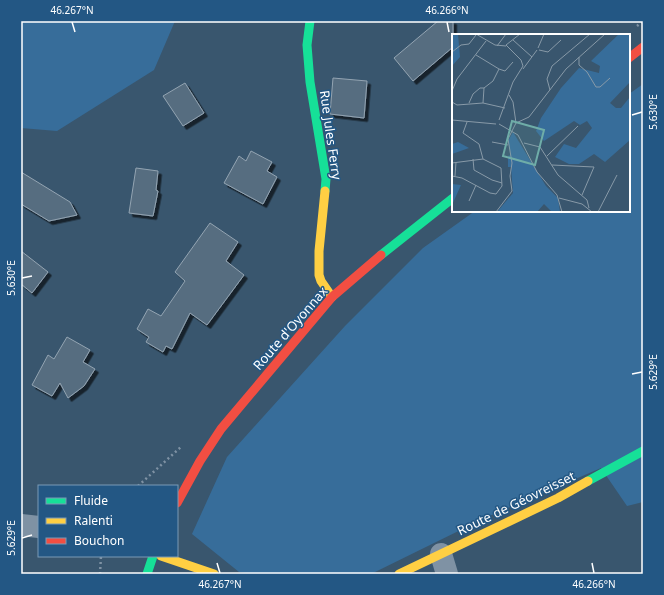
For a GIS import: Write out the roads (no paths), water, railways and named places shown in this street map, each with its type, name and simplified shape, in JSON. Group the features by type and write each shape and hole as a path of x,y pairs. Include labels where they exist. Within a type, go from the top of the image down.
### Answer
{"street":[{"name":"Rue Jules Ferry","path":"310,21 307,45 310,82 326,179 319,251 319,274 321,281 332,297"},
{"path":"630,57 643,47"},
{"name":"Route d'Oyonnax","path":"178,501 200,461 222,429 332,297 380,256 452,199"},
{"name":"Route de Géovreisset","path":"399,574 444,564 643,451"},
{"path":"21,525 38,527"},
{"path":"147,574 153,557"},
{"path":"164,557 214,574"}]}
